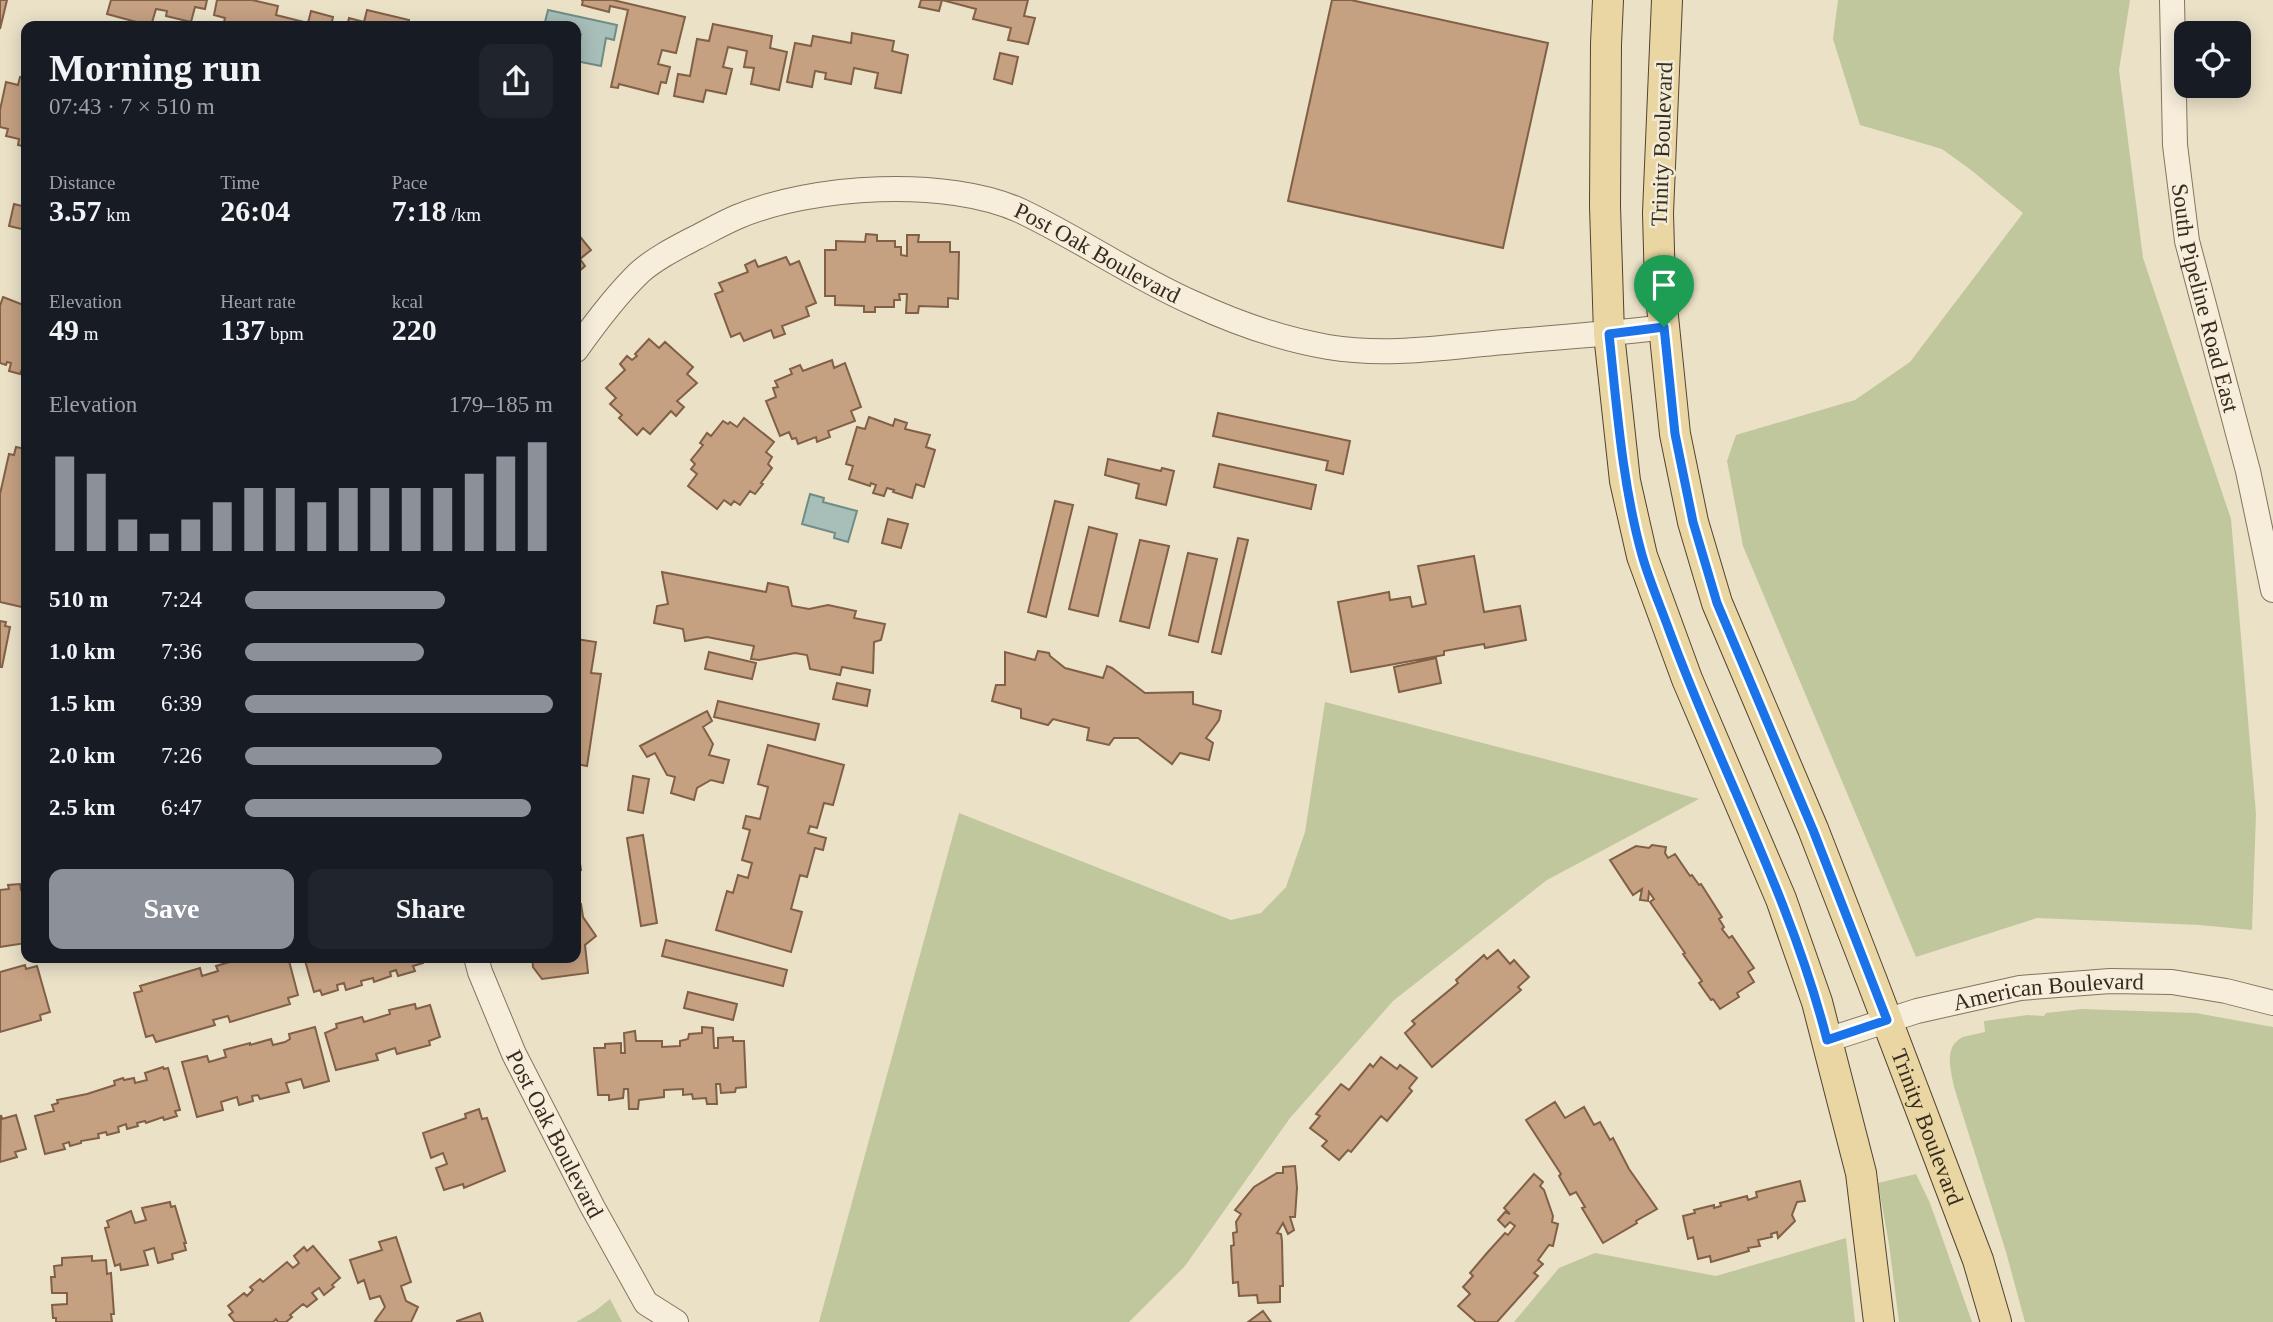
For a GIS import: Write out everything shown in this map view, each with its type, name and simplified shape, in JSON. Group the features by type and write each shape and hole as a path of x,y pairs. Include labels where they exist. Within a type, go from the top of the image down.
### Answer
{"main road":[{"path":"1608,0 1605,206 1609,334 1625,481 1642,556 1687,679 1781,899 1817,1002 1861,1173 1880,1322"},
{"name":"Trinity Boulevard","path":"1667,0 1658,213 1660,287 1675,434 1693,522 1717,603 1813,830 1887,1020 1978,1260 1996,1322"}],"street":[{"name":"South Pipeline Road East","path":"2172,0 2175,145 2187,241 2248,471 2273,590"},
{"name":"Post Oak Boulevard","path":"581,342 640,272 672,250 738,216 836,192 902,190 987,199 1020,211 1192,303 1258,329 1327,347 1374,352 1428,350 1664,327"},
{"name":"Post Oak Boulevard","path":"478,963 514,1054 646,1313 676,1322"},
{"name":"American Boulevard","path":"1827,1040 1953,1002 2020,988 2110,981 2172,982 2226,991 2273,1003"}],"green space":[{"path":"1838,0 2130,0 2119,70 2143,258 2231,519 2256,814 2252,930 2037,918 1916,957 1743,546 1727,461 1736,435 1855,400 1910,362 2023,213 1942,149 1860,125 1833,39"},
{"path":"1325,702 1699,799 1547,880 1393,1001 1290,1118 1185,1266 1129,1322 819,1322 959,813 1231,920 1261,913 1286,887 1305,832"},
{"path":"2082,1009 2196,1013 2273,1027 2273,1322 2025,1322 1954,1087 1950,1067 1951,1053 1953,1046 1963,1037 1985,1032 1984,1021 2028,1015 2044,1016 2046,1013"},
{"path":"1916,1174 1930,1203 1972,1322 1899,1322 1878,1183"},
{"path":"1846,1238 1855,1322 1514,1322 1559,1268 1595,1253 1716,1276"},
{"path":"610,1299 622,1322 576,1322 595,1311"}],"water":[{"path":"548,10 617,25 614,40 606,38 601,66 581,62 581,21 545,21"},
{"path":"810,494 824,498 823,502 857,511 848,542 834,538 835,533 802,524"}],"building":[{"path":"0,0 7,0 0,29"},
{"path":"111,0 207,0 205,9 195,7 191,21 166,16 167,11 156,9 152,21 133,21 107,14"},
{"path":"217,0 252,0 278,6 276,15 300,21 224,21 225,18 214,15"},
{"path":"583,0 613,0 685,17 676,53 662,50 658,64 670,67 666,83 661,82 658,94 619,84 618,88 611,87 628,10 610,6 609,12 582,5"},
{"path":"921,0 942,0 939,11 919,7"},
{"path":"942,0 1028,0 1024,16 1035,18 1028,44 1008,40 1011,28 973,19 976,9"},
{"path":"1332,0 1351,0 1548,43 1503,248 1288,201"},
{"path":"367,10 409,20 409,21 364,21"},
{"path":"311,11 333,17 332,21 308,21"},
{"path":"713,24 772,36 770,48 787,52 779,90 751,84 754,68 744,67 747,51 728,47 723,67 732,69 726,94 706,90 703,102 674,96 678,74 690,76 697,39 709,41"},
{"path":"852,33 894,41 892,51 908,55 901,93 875,88 878,73 854,68 851,84 825,79 826,73 815,71 812,87 787,82 795,43 811,46 813,36 851,43"},
{"path":"1000,53 1018,57 1012,84 994,79"},
{"path":"20,77 21,146 18,145 19,139 6,136 8,129 0,127 0,110 6,82 18,85"},
{"path":"14,204 21,206 21,229 9,226"},
{"path":"866,234 877,235 877,241 895,241 895,247 901,247 901,255 907,256 907,235 919,235 918,242 950,242 950,252 959,252 958,299 948,298 948,307 919,306 918,313 906,313 907,294 899,294 900,300 894,300 894,307 875,307 875,312 864,312 864,306 835,305 835,296 825,296 825,250 836,250 836,241 865,242"},
{"path":"581,238 591,250 581,258"},
{"path":"786,257 790,265 799,261 816,303 806,307 809,316 782,326 785,334 774,338 771,330 744,341 740,333 731,337 715,294 723,291 719,283 748,272 745,265 755,260 758,267"},
{"path":"3,297 21,304 20,374 9,371 11,363 0,363 0,306"},
{"path":"649,339 659,348 665,342 693,367 687,374 697,383 677,401 684,407 676,416 671,411 650,434 643,428 637,435 619,418 622,415 610,404 616,398 606,388 625,370 620,364 627,356 632,360"},
{"path":"832,360 834,368 845,363 861,407 851,411 855,421 828,431 830,437 817,442 816,437 798,444 789,432 780,436 766,401 776,397 773,388 778,387 775,381 792,374 790,369 800,365 803,371"},
{"path":"1218,413 1350,441 1343,474 1326,470 1328,461 1213,436"},
{"path":"869,417 893,426 895,419 907,423 905,429 930,435 926,447 935,450 924,487 916,484 912,498 887,488 884,496 873,493 876,485 871,483 870,486 849,479 853,466 846,464 857,427 865,429"},
{"path":"744,418 774,442 766,452 772,457 768,464 772,468 755,494 750,491 740,505 734,501 731,505 724,500 717,509 688,486 697,474 691,469 695,464 691,460 703,445 700,443 707,433 711,436 723,421 737,427"},
{"path":"16,447 21,448 21,607 0,602 0,494 9,454 14,455"},
{"path":"1108,459 1161,471 1162,468 1174,471 1166,505 1136,498 1139,484 1105,475"},
{"path":"1219,464 1316,485 1311,509 1214,487"},
{"path":"1055,501 1073,505 1046,617 1028,612"},
{"path":"888,519 908,524 901,548 882,543"},
{"path":"1089,527 1117,534 1098,616 1069,609"},
{"path":"1238,538 1248,540 1221,654 1212,652"},
{"path":"1140,540 1169,546 1149,628 1120,621"},
{"path":"1188,553 1217,559 1198,642 1169,635"},
{"path":"1474,556 1484,612 1520,606 1526,640 1485,648 1484,644 1444,651 1444,655 1351,672 1338,602 1389,592 1390,600 1410,597 1412,607 1426,604 1418,566"},
{"path":"662,572 766,592 768,583 788,587 792,606 809,609 828,605 856,611 854,618 885,624 881,640 874,642 873,673 842,667 840,675 810,669 807,655 795,653 751,659 754,646 707,637 685,641 683,629 654,623 657,606 668,604"},
{"path":"0,621 6,622 5,626 10,627 2,667 0,667"},
{"path":"581,640 596,642 591,673 601,674 587,766 581,765"},
{"path":"1038,651 1049,653 1065,668 1103,678 1107,666 1145,693 1193,692 1193,704 1221,711 1219,720 1206,738 1213,743 1209,760 1180,753 1172,764 1138,738 1114,738 1109,745 1087,740 1089,728 1053,719 1048,725 1021,718 1021,709 992,701 996,685 1005,685 1005,652 1035,660"},
{"path":"709,652 756,663 752,679 705,669"},
{"path":"1436,658 1441,683 1399,692 1394,667"},
{"path":"837,683 870,690 867,706 833,699"},
{"path":"718,701 819,724 815,740 714,717"},
{"path":"707,711 712,721 703,727 713,744 709,755 729,760 723,783 711,780 697,788 694,800 671,793 675,777 667,775 655,753 647,757 640,746"},
{"path":"768,745 844,765 833,805 824,803 817,828 810,826 808,833 826,838 823,850 815,848 807,877 800,875 791,909 802,912 791,952 716,930 727,891 733,893 738,875 748,878 752,863 742,860 750,830 743,828 746,816 760,819 768,787 758,784"},
{"path":"633,776 649,779 643,813 628,810"},
{"path":"643,835 657,923 641,926 627,838"},
{"path":"1652,845 1666,847 1668,858 1675,854 1690,876 1701,884 1722,917 1719,919 1724,927 1722,929 1729,938 1732,936 1754,968 1748,972 1754,982 1737,993 1739,997 1720,1009 1699,983 1702,981 1650,902 1654,899 1649,892 1648,901 1640,900 1642,889 1633,895 1610,860 1636,846 1649,848"},
{"path":"20,884 21,944 0,947 0,890 9,889 8,885"},
{"path":"581,904 583,917 596,936 585,945 588,973 542,979 533,963 581,963"},
{"path":"666,940 787,970 783,986 662,956"},
{"path":"1498,950 1510,964 1514,960 1529,977 1518,987 1521,990 1432,1067 1405,1033 1415,1024 1412,1021 1458,983 1456,980 1484,955 1487,959"},
{"path":"226,963 290,963 298,995 288,998 290,1004 230,1022 228,1016 213,1020 215,1025 156,1042 153,1035 146,1037 134,993 142,991 140,986 200,968 202,976 218,971 216,966"},
{"path":"306,963 423,963 413,966 415,971 398,976 396,970 390,972 391,976 374,982 373,978 361,981 362,985 346,990 344,983 337,985 338,990 322,995 320,990 314,992"},
{"path":"25,965 26,969 37,966 50,1012 40,1015 41,1020 0,1032 0,972"},
{"path":"688,992 737,1004 733,1020 684,1008"},
{"path":"415,1004 416,1009 430,1005 440,1037 429,1041 430,1045 397,1054 395,1048 376,1054 378,1060 336,1070 325,1033 337,1028 336,1024 362,1017 364,1022 390,1014 389,1010"},
{"path":"315,1027 329,1081 304,1088 301,1079 286,1083 289,1092 260,1099 258,1095 252,1096 253,1101 239,1105 237,1097 221,1102 223,1110 197,1117 182,1062 207,1056 209,1062 226,1057 224,1050 250,1043 271,1039 273,1045 285,1042 290,1039 289,1034"},
{"path":"702,1027 713,1028 714,1048 718,1048 718,1038 733,1037 733,1041 744,1041 746,1087 736,1088 735,1092 721,1093 720,1084 716,1084 717,1104 707,1104 706,1098 693,1099 692,1094 683,1095 683,1089 664,1090 664,1097 639,1100 638,1109 629,1109 628,1089 624,1089 623,1098 609,1100 609,1095 598,1095 594,1048 621,1043 621,1053 625,1053 624,1033 635,1031 636,1041 662,1041 662,1047 680,1046 680,1041 688,1039 689,1034 702,1033"},
{"path":"1381,1057 1397,1069 1400,1065 1417,1078 1409,1088 1412,1091 1387,1121 1381,1116 1351,1152 1348,1150 1339,1160 1322,1146 1327,1141 1310,1128 1320,1116 1316,1114 1341,1084 1349,1090 1370,1064 1373,1067"},
{"path":"168,1068 180,1110 175,1111 177,1116 137,1123 138,1126 127,1129 126,1124 118,1127 119,1132 98,1134 99,1138 70,1146 69,1142 63,1144 65,1149 45,1154 35,1116 54,1111 52,1105 58,1103 57,1100 115,1085 114,1081 123,1078 134,1078 135,1083 147,1080 145,1073"},
{"path":"1555,1102 1565,1118 1584,1107 1594,1125 1600,1122 1610,1140 1613,1138 1629,1169 1657,1209 1603,1243 1582,1208 1585,1207 1576,1192 1570,1195 1559,1176 1561,1174 1526,1120"},
{"path":"479,1109 482,1119 487,1118 505,1171 464,1188 463,1184 444,1190 436,1168 447,1164 443,1153 431,1158 423,1133 466,1118 465,1114"},
{"path":"1,1115 2,1119 16,1115 26,1149 15,1152 17,1157 0,1162"},
{"path":"1295,1166 1295,1217 1290,1217 1294,1230 1288,1234 1283,1223 1277,1233 1281,1234 1282,1241 1283,1286 1280,1286 1280,1302 1258,1303 1257,1295 1239,1296 1238,1282 1233,1283 1231,1246 1234,1245 1233,1233 1237,1232 1236,1222 1241,1214 1235,1210 1254,1187 1277,1173 1283,1173 1283,1167"},
{"path":"1534,1174 1543,1182 1540,1186 1553,1216 1552,1222 1558,1224 1553,1246 1549,1245 1538,1260 1543,1264 1534,1273 1538,1276 1497,1322 1476,1322 1458,1306 1470,1294 1463,1287 1473,1276 1470,1273 1487,1253 1515,1226 1510,1222 1505,1227 1498,1220 1505,1212 1510,1214 1504,1208"},
{"path":"1800,1181 1805,1201 1797,1202 1792,1215 1795,1221 1778,1238 1777,1232 1771,1234 1772,1237 1758,1240 1760,1246 1711,1262 1710,1256 1698,1259 1693,1237 1688,1239 1683,1216 1695,1213 1694,1210 1714,1205 1714,1208 1721,1206 1720,1203 1747,1196 1748,1200 1757,1197 1756,1192"},
{"path":"170,1202 171,1207 175,1206 186,1250 172,1254 173,1259 158,1263 154,1248 144,1251 148,1265 121,1270 120,1264 115,1266 105,1228 109,1227 107,1221 131,1211 135,1223 146,1220 142,1208"},
{"path":"396,1237 411,1282 401,1286 406,1301 418,1307 411,1322 378,1322 375,1321 385,1307 380,1296 370,1299 364,1280 358,1283 350,1260 382,1250 379,1242"},
{"path":"313,1246 340,1278 332,1285 334,1287 324,1295 319,1288 312,1293 317,1299 307,1307 303,1304 286,1322 278,1322 276,1319 273,1322 235,1322 229,1315 233,1312 228,1306 244,1293 247,1296 253,1290 250,1287 260,1279 263,1282 287,1262 293,1268 299,1263 294,1256 304,1247 307,1251"},
{"path":"92,1256 92,1261 106,1260 107,1274 111,1273 114,1314 111,1314 112,1322 56,1322 52,1305 67,1304 67,1293 52,1293 51,1277 55,1277 54,1266 62,1265 62,1258"},
{"path":"1263,1311 1271,1322 1248,1322"},
{"path":"480,1313 483,1322 457,1322 457,1321"}],"route":[{"path":"1664,327 1675,434 1693,522 1717,603 1813,830 1887,1020 1827,1040 1817,1002 1781,899 1687,679 1642,556 1625,481 1609,334 1664,327"}]}
